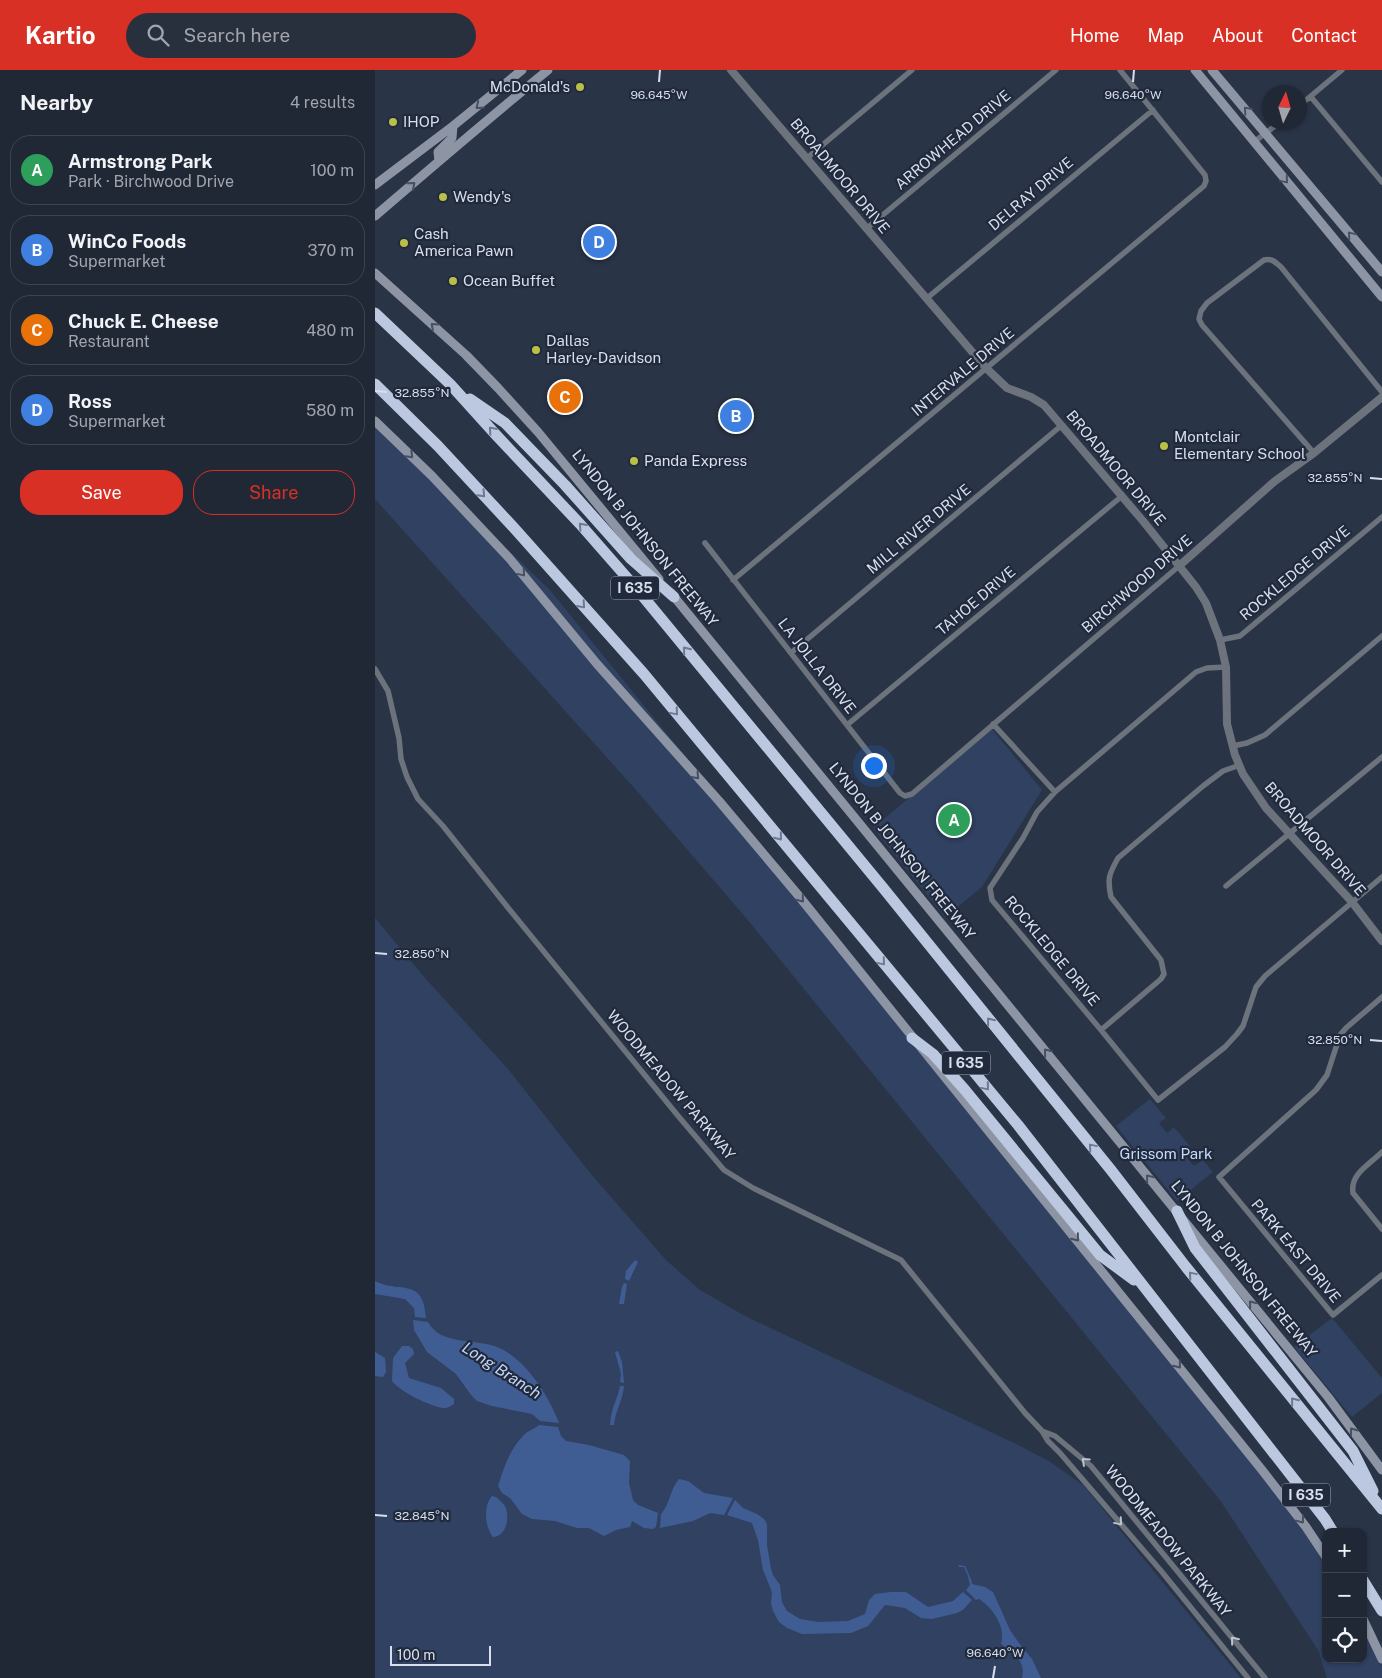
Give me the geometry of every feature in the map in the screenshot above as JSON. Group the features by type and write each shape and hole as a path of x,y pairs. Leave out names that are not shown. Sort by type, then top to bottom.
{"highway":[{"name":"I 635","path":"375,313 451,384 580,524 629,581 822,812 1381,1509"},
{"name":"I 635","path":"375,384 438,446 515,529 644,674 1018,1125 1331,1528"},
{"path":"451,384 505,423 565,485 631,558 674,597"},
{"path":"912,1038 933,1054 965,1090 1100,1255 1146,1289"},
{"path":"1177,1211 1195,1248 1353,1451 1381,1509"},
{"path":"1367,1587 1382,1611"}],"main road":[{"path":"375,186 522,70"},
{"path":"375,216 548,70"},
{"path":"1195,70 1382,297"},
{"path":"1212,70 1267,133 1382,272"},
{"path":"439,161 438,152 452,138 453,126"},
{"path":"375,265 385,282"},
{"name":"LYNDON B JOHNSON FREEWAY","path":"375,273 466,355 538,432 1177,1211 1328,1397 1382,1470"},
{"path":"375,421 431,476 510,559 597,664 719,801 798,895 1262,1470 1322,1551"},
{"path":"1367,1627 1382,1659"}],"street":[{"name":"BROADMOOR DRIVE","path":"731,70 986,368 1007,388 1031,397 1062,425 1196,587 1206,603 1220,640 1226,667 1227,724 1243,774 1258,799 1352,902 1382,941"},
{"path":"807,158 912,70"},
{"name":"ARROWHEAD DRIVE","path":"867,229 1056,70"},
{"path":"1120,70 1153,110"},
{"path":"1307,100 1342,70"},
{"path":"1311,97 1382,182"},
{"name":"INTERVALE DRIVE","path":"733,580 1203,186 1206,181 1205,175 1153,110"},
{"name":"DELRAY DRIVE","path":"926,299 1153,110"},
{"path":"1254,142 1271,130"},
{"path":"1314,453 1202,325 1199,319 1201,311 1207,304 1263,260 1269,259 1273,261 1281,267 1382,392"},
{"name":"BIRCHWOOD DRIVE","path":"913,794 993,724 1037,689 1275,481 1314,453 1382,397"},
{"name":"MILL RIVER DRIVE","path":"792,652 1062,425"},
{"name":"TAHOE DRIVE","path":"847,725 1122,496"},
{"name":"ROCKLEDGE DRIVE","path":"1220,640 1240,636 1382,517"},
{"name":"LA JOLLA DRIVE","path":"705,543 792,652 900,794 905,796 913,794"},
{"path":"1233,746 1265,736 1382,636"},
{"name":"ROCKLEDGE DRIVE","path":"1226,667 1207,668 1196,672 1055,792 1037,812 1023,838 990,888 992,900 1158,1100 1225,1047 1243,1026 1256,987 1265,976 1352,902"},
{"name":"WOODMEADOW PARKWAY","path":"375,669 388,691 399,738 401,759 407,777 418,799 443,826 724,1170 753,1188 901,1260 1026,1414 1042,1431 1048,1441 1156,1565 1247,1678"},
{"path":"993,724 1055,792"},
{"path":"1226,886 1382,757"},
{"path":"1101,1030 1161,979 1164,974 1161,960 1111,897 1108,884 1109,872 1118,858 1203,786 1223,772 1240,764"},
{"path":"1352,902 1382,877"},
{"name":"PARK EAST DRIVE","path":"1382,997 1340,1035 1327,1075 1316,1090 1219,1177 1333,1315 1382,1274"},
{"path":"1382,1152 1353,1178 1352,1186 1353,1193 1382,1229"},
{"name":"WOODMEADOW PARKWAY","path":"1042,1431 1055,1436 1091,1466 1265,1678"}],"green space":[{"path":"375,422 549,589 1299,1510 1322,1542 1322,1662 1318,1650 1220,1500 747,919 636,790 375,499"},
{"path":"992,729 1042,790 982,887 945,917 873,828"},
{"path":"375,918 425,978 508,1069 591,1174 666,1260 700,1290 745,1316 1014,1443 1049,1461 1084,1486 1241,1678 375,1678"},
{"name":"Grissom Park","path":"1150,1099 1166,1118 1159,1123 1167,1133 1174,1127 1194,1151 1187,1158 1194,1166 1203,1160 1213,1172 1177,1201 1116,1126"},
{"path":"1332,1318 1382,1378 1382,1393 1352,1417 1294,1347"},
{"path":"1367,1623 1382,1666 1382,1678 1327,1678 1322,1663 1367,1663"}],"water":[{"path":"635,1260 638,1262 629,1281 625,1279 626,1271"},
{"path":"375,1281 384,1285 415,1291 420,1296 424,1305 426,1318 415,1317 414,1308 405,1299 375,1294"},
{"path":"624,1283 627,1284 624,1304 619,1304 622,1287"},
{"name":"Long Branch","path":"413,1320 428,1322 434,1330 449,1338 488,1344 507,1352 535,1379 555,1412 559,1423 540,1421 532,1414 477,1401 456,1374 427,1352 414,1330"},
{"path":"402,1346 409,1346 413,1349 414,1354 405,1363 409,1378 441,1388 454,1399 454,1404 444,1408 431,1405 408,1394 392,1381 393,1358"},
{"path":"618,1351 622,1362 624,1383 620,1382 621,1374 615,1352"},
{"path":"375,1352 385,1358 386,1372 383,1377 375,1376"},
{"path":"620,1386 624,1386 622,1396 614,1425 610,1425 612,1413"},
{"path":"539,1425 558,1427 561,1436 566,1441 589,1445 624,1455 630,1461 629,1483 633,1500 638,1505 658,1513 656,1527 653,1529 644,1528 632,1521 630,1527 616,1530 604,1536 589,1528 577,1528 555,1521 532,1519 522,1514 510,1498 502,1493 498,1486 507,1460 518,1441"},
{"path":"679,1479 688,1481 704,1493 733,1498 724,1515 710,1513 693,1521 660,1528 661,1514"},
{"path":"492,1496 496,1497 504,1505 507,1515 504,1530 498,1536 493,1537 488,1528 486,1517 487,1505"},
{"path":"735,1500 743,1508 764,1519 767,1524 767,1545 771,1569 780,1585 782,1602 787,1611 800,1619 818,1622 848,1621 865,1614 869,1600 875,1594 891,1592 906,1592 928,1607 953,1601 963,1592 972,1600 963,1610 957,1613 932,1619 921,1618 905,1608 885,1605 868,1626 851,1633 802,1634 787,1628 779,1622 773,1611 771,1603 772,1592 763,1570 758,1540 752,1523 727,1515"},
{"path":"955,1560 958,1565 965,1566 972,1584 985,1587 993,1592 1010,1630 1032,1659 1041,1678 1022,1678 1021,1662 1001,1644 1002,1631 997,1619 989,1607 979,1599 976,1600 966,1590 970,1585 968,1576 964,1567 959,1567"}],"place":[{"name":"McDonald's","path":"580,87"},
{"name":"IHOP","path":"393,122"},
{"name":"Wendy's","path":"443,197"},
{"name":"Ross","path":"599,242"},
{"name":"Cash America Pawn","path":"404,243"},
{"name":"Ocean Buffet","path":"453,281"},
{"name":"Dallas Harley-Davidson","path":"536,350"},
{"name":"Chuck E. Cheese","path":"565,397"},
{"name":"WinCo Foods","path":"736,416"},
{"name":"Montclair Elementary School","path":"1164,446"},
{"name":"Panda Express","path":"634,461"},
{"name":"Armstrong Park","path":"954,820"}]}
